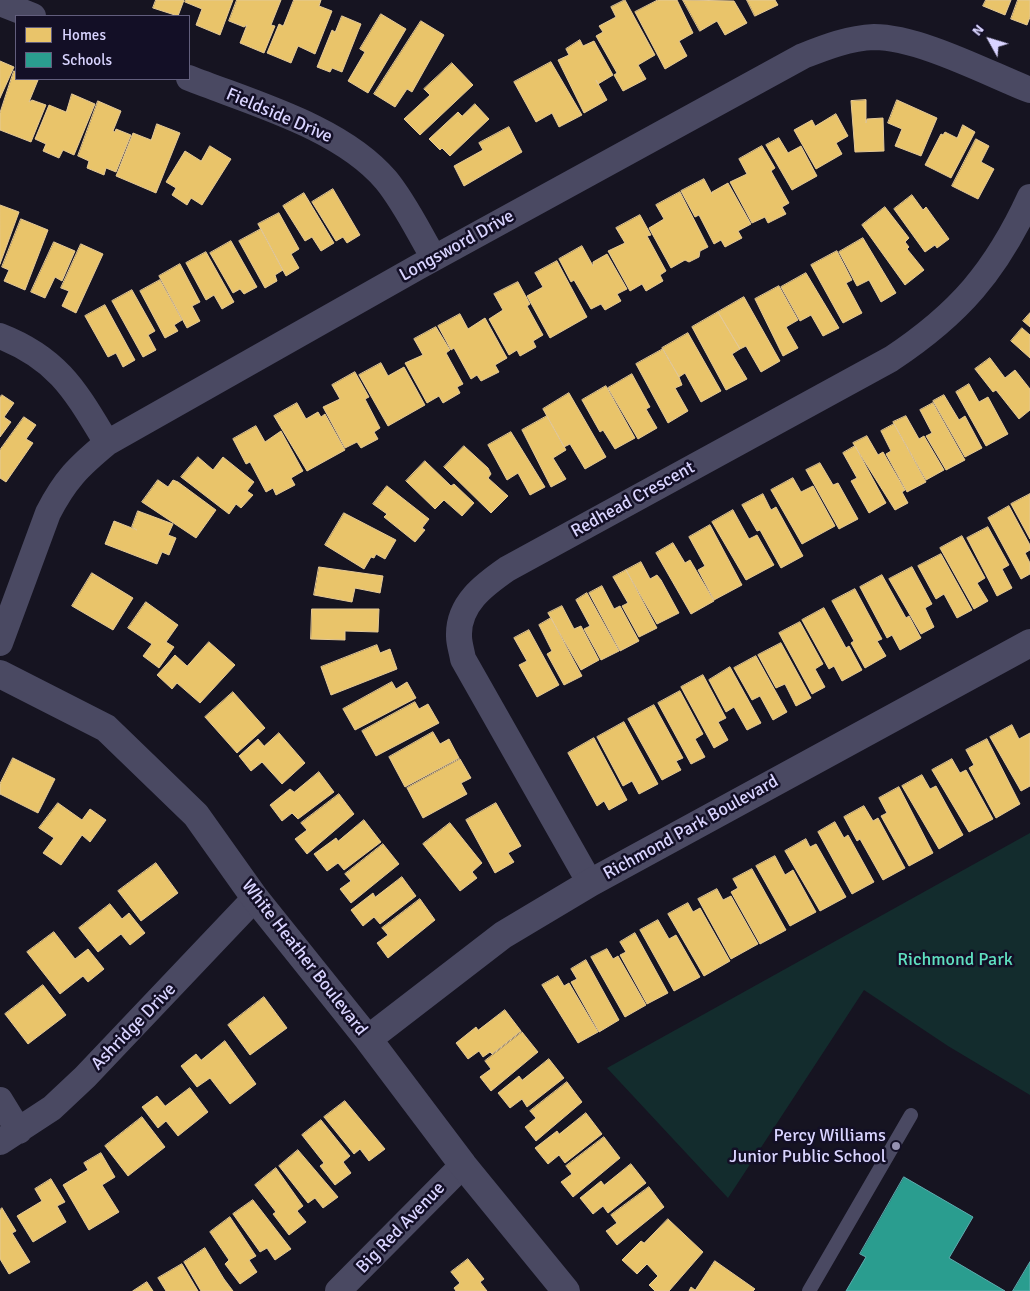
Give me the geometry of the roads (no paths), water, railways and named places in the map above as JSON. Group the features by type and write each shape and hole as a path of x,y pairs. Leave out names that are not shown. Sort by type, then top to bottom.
{"street":[{"path":"0,3 30,15"},
{"name":"Longsword Drive","path":"0,644 48,513 58,493 70,476 107,443 434,258 803,56 840,42 874,37 908,41 1030,90"},
{"name":"Fieldside Drive","path":"190,78 316,129 355,151 386,181 434,258"},
{"name":"Redhead Crescent","path":"590,883 463,660 458,636 463,613 468,605 479,588 507,569 891,359 927,336 957,309 989,272 1030,197"},
{"path":"0,336 25,346 58,371 75,391 107,443"},
{"name":"Richmond Park Boulevard","path":"368,1039 503,935 590,883 1030,643"},
{"name":"White Heather Boulevard","path":"0,674 106,728 196,815 255,898 368,1039 463,1165 566,1291"},
{"name":"Ashridge Drive","path":"9,1136 52,1108 85,1077 255,898"},
{"path":"0,1100 9,1136"},
{"name":"Big Red Avenue","path":"338,1291 463,1165"}],"lane":[{"path":"809,1291 911,1115"}],"place":[{"name":"Percy Williams Junior Public School","path":"896,1146"}],"park label":[{"name":"Richmond Park","path":"955,960"}]}
